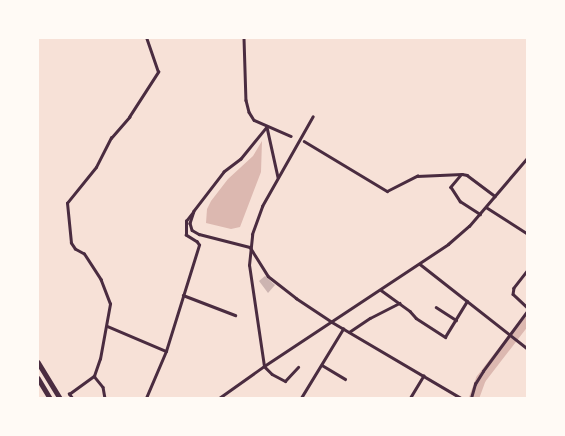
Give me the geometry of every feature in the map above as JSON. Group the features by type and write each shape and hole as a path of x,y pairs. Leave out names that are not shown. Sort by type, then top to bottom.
{"highway":[{"path":"38,362 60,398"},
{"path":"38,378 50,398"}],"main road":[{"path":"264,366 254,308 250,247 256,220 313,116"},
{"path":"220,398 264,366 448,244 480,214 528,158"}],"street":[{"path":"72,398 69,394 94,376 107,326 109,301 96,273 84,254 75,249 71,243 67,203 96,167 111,138 129,117 158,72 146,38"},
{"path":"244,38 249,112 254,120 291,136"},
{"path":"267,127 279,177"},
{"path":"267,127 240,159 224,172 194,211 190,223 192,230 199,234 250,247 268,276 280,286 343,329 461,398"},
{"path":"304,141 387,191 417,176 462,174 467,175 495,196"},
{"path":"462,174 451,187 463,204 480,214"},
{"path":"486,207 528,234"},
{"path":"146,398 166,350 199,245 186,235 185,228 189,214 194,211"},
{"path":"420,264 528,349"},
{"path":"471,398 475,384 528,309 513,294 514,288 528,270"},
{"path":"381,290 416,318 445,337 467,301"},
{"path":"183,295 235,315"},
{"path":"349,332 370,318 399,303"},
{"path":"436,307 456,320"},
{"path":"107,326 166,350"},
{"path":"301,398 343,329"},
{"path":"322,365 345,379"},
{"path":"264,366 272,374 285,381 298,367"},
{"path":"94,376 103,387 105,398"},
{"path":"410,398 423,376"}],"shaded area":[{"path":"262,141 261,172 240,227 231,229 206,223 207,209 211,201 228,179 253,156"}],"building":[{"path":"265,276 275,285 268,293 259,281"}],"waterway":[{"path":"474,398 481,379 528,318"}]}
